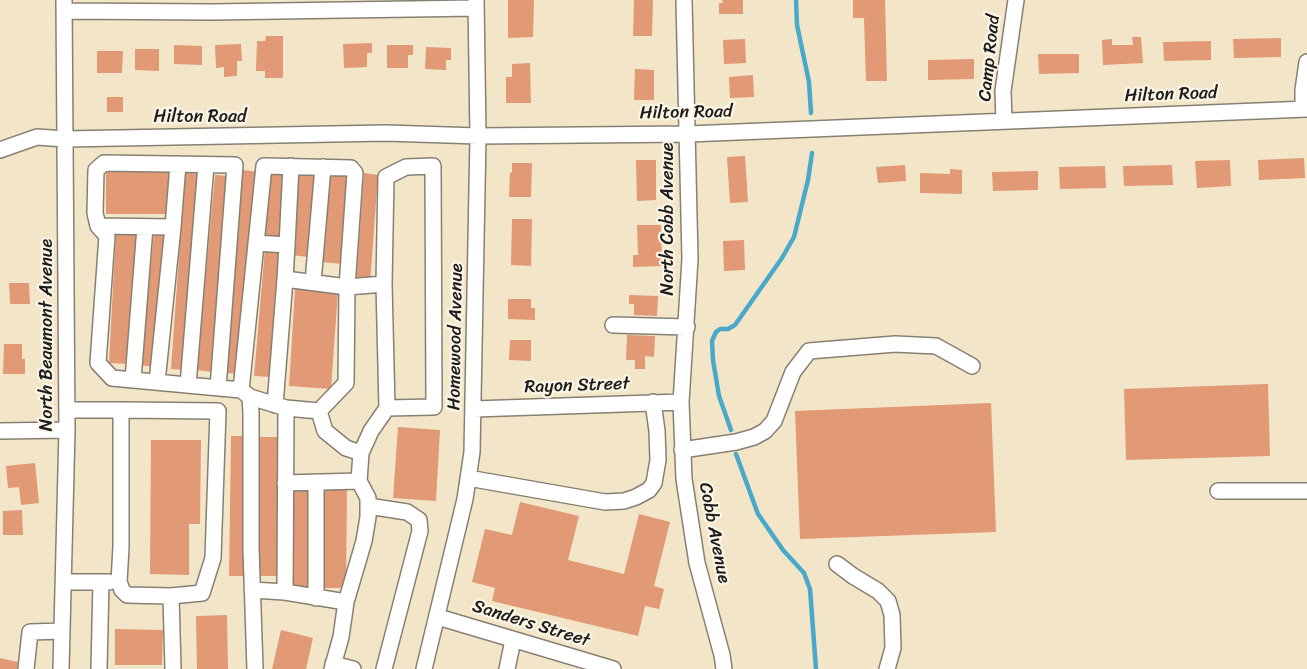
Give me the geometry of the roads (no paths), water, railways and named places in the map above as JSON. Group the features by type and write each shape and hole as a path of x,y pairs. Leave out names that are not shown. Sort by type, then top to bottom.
{"street":[{"name":"North Cobb Avenue","path":"681,402 690,259 684,0"},
{"name":"Camp Road","path":"1004,121 1003,91 1016,0"},
{"path":"64,6 213,12 476,4"},
{"name":"Homewood Avenue","path":"424,669 465,500 472,452 478,136 476,4"},
{"name":"North Beaumont Avenue","path":"61,669 67,430 64,6"},
{"path":"1305,109 1303,90 1307,62"},
{"name":"Hilton Road","path":"0,150 37,137 65,139 386,133 478,136 688,134 1305,109"},
{"path":"218,388 235,165 104,163 96,171 94,213 98,226 107,236 98,363 112,378 218,388 245,394 280,407 319,411"},
{"path":"157,382 178,164"},
{"path":"188,385 206,165"},
{"path":"255,669 251,548 251,413 245,394 264,166 351,168 355,173 347,287 346,383 319,411"},
{"path":"285,592 285,483 280,407 291,166"},
{"path":"353,669 332,666 341,637 346,602 364,541 368,498 359,481 360,453 371,431 387,408 384,284 386,177 406,167 433,166 434,407 387,408"},
{"path":"313,282 323,167"},
{"path":"98,226 173,227"},
{"path":"133,380 145,226"},
{"path":"256,243 287,245"},
{"path":"285,279 347,287 384,284"},
{"path":"614,325 687,327"},
{"path":"682,450 736,442 765,431 774,421 793,372 809,351 896,344 936,346 972,366"},
{"path":"468,478 605,502 624,501 636,497 649,490 654,483 658,460 653,402"},
{"name":"Rayon Street","path":"474,409 681,402"},
{"name":"Cobb Avenue","path":"681,402 684,478 692,536 724,669"},
{"path":"67,410 121,410 218,411 213,558 202,593 127,596 122,590 119,582 121,410"},
{"path":"319,411 325,431 346,448 360,453"},
{"path":"0,431 67,430"},
{"path":"285,483 359,481"},
{"path":"316,482 316,598"},
{"path":"1218,490 1307,490"},
{"path":"368,506 407,512 419,520 420,531 384,669"},
{"path":"837,564 878,591 888,601 892,615 893,648 887,669"},
{"path":"64,582 119,582"},
{"path":"99,669 100,582"},
{"path":"252,590 285,592 346,602"},
{"path":"171,596 173,669"},
{"name":"Sanders Street","path":"438,617 613,669"},
{"path":"26,669 30,632 62,631"},
{"path":"507,669 513,640"}],"waterway":[{"path":"796,0 797,25 809,82 811,113"},
{"path":"731,430 719,396 712,341 720,329 728,329 735,325 794,237 812,153"},
{"path":"736,454 758,514 783,550 804,573 810,589 816,669"}]}
